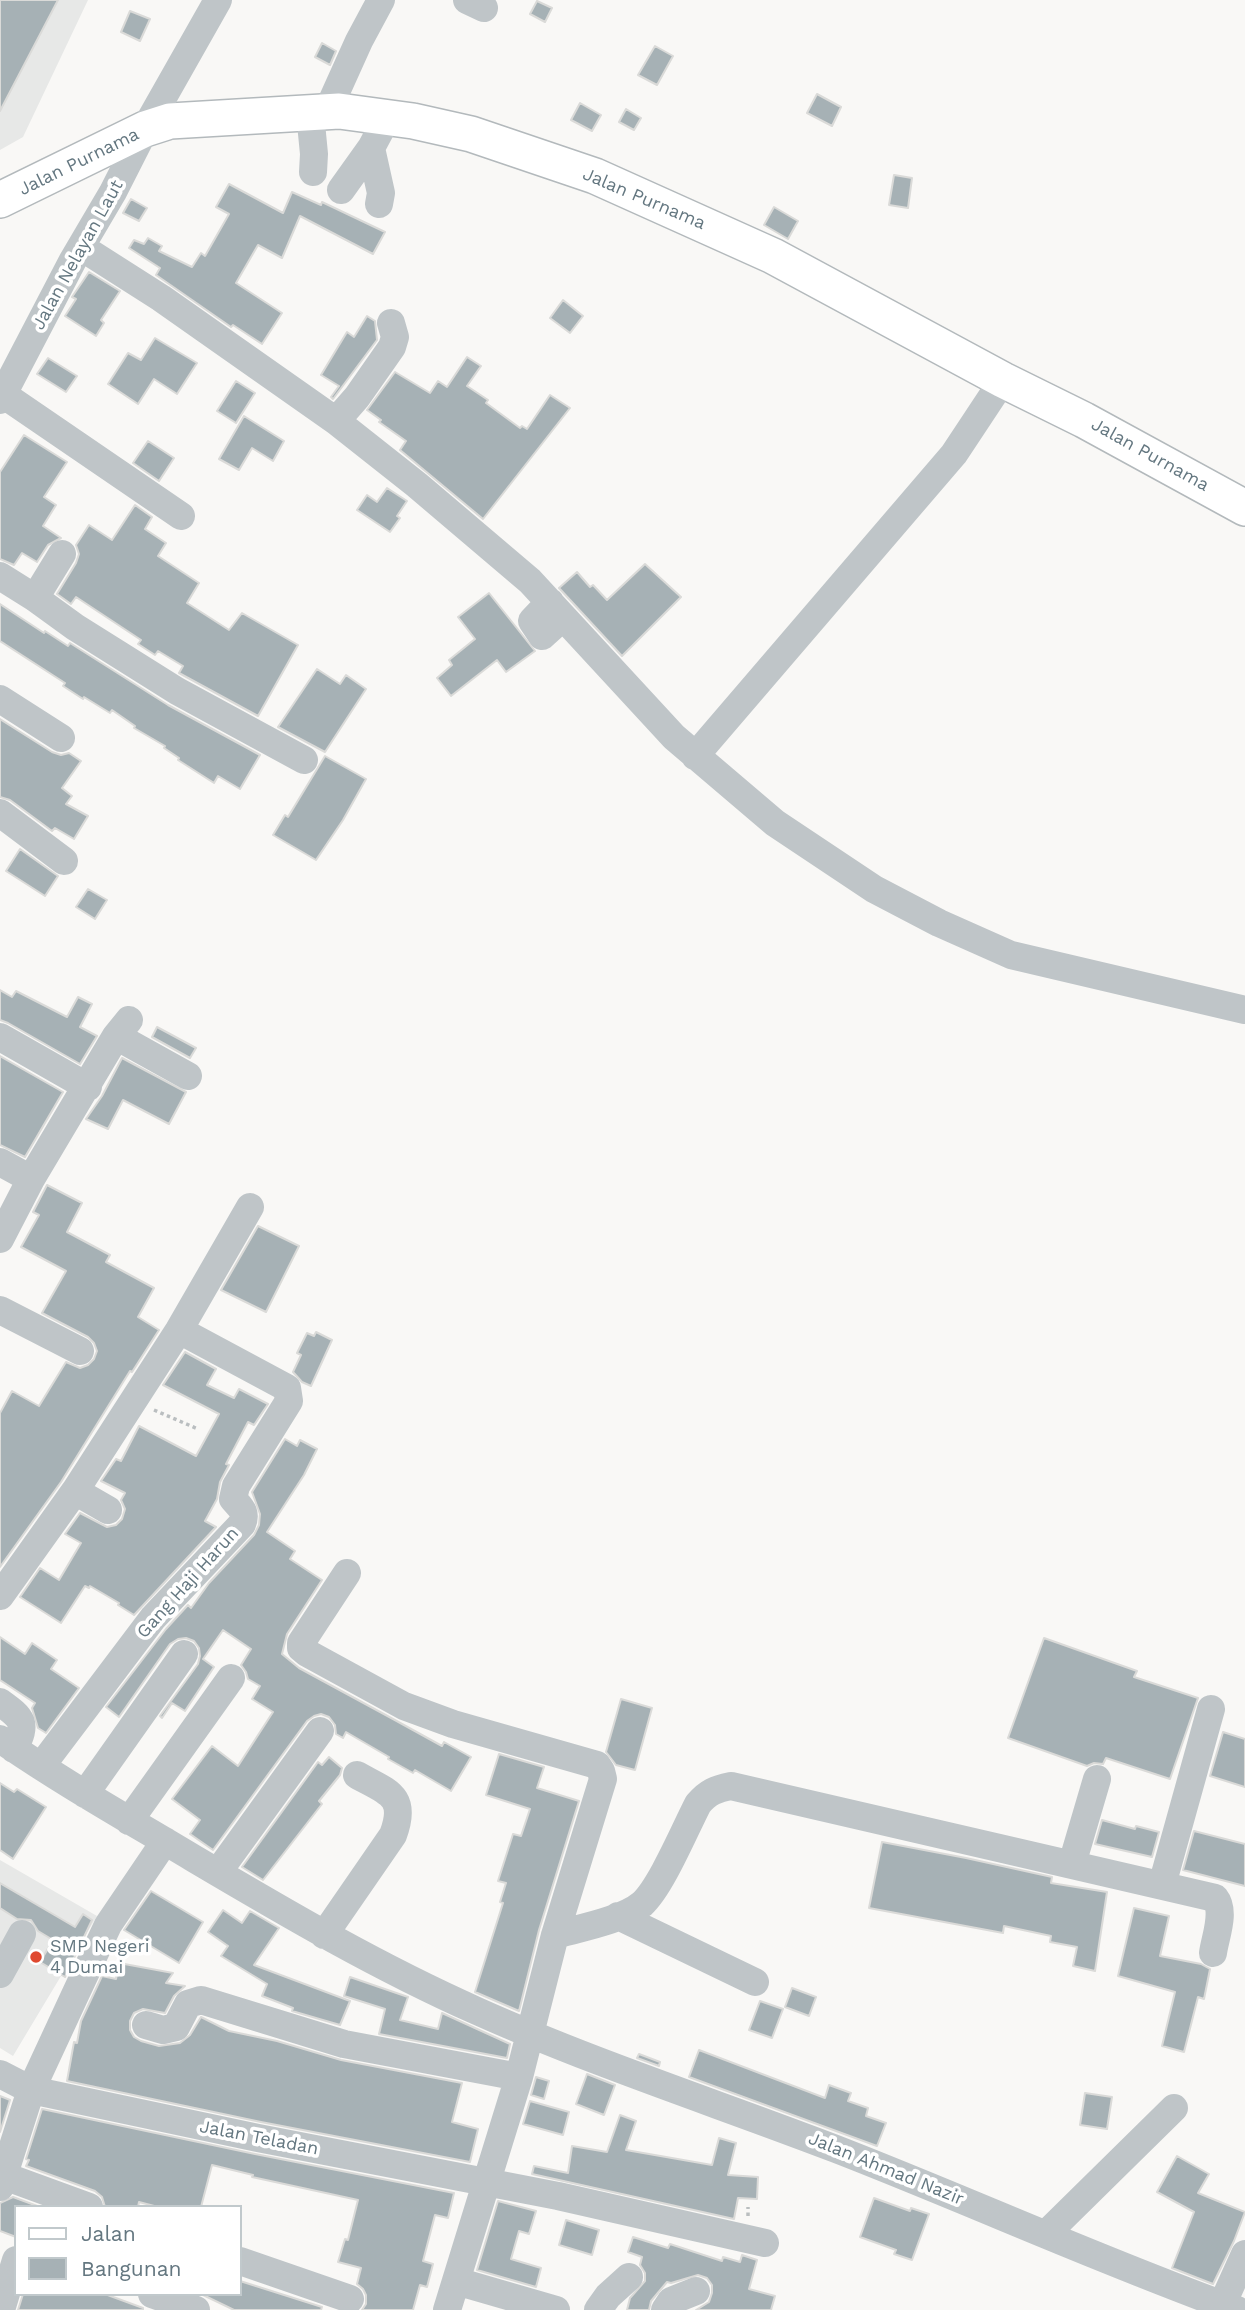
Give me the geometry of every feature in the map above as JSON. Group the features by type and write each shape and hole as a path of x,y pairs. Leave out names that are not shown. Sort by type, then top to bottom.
{"main road":[{"name":"Jalan Purnama","path":"0,200 145,129 170,121 318,112 413,121 471,134 594,176 773,256 1003,380 1084,419 1245,508"}],"street":[{"name":"Jalan Nelayan Laut","path":"2,398 145,129 218,0"},
{"path":"313,172 318,112 381,0"},
{"path":"341,190 371,148 387,118"},
{"path":"371,148 381,193 379,204"},
{"path":"81,247 161,298 336,421 417,485 530,581 674,737 695,756 775,823 874,888 939,923 1012,955 1245,1010"},
{"path":"336,421 357,397 392,347 395,337 391,323"},
{"path":"695,756 954,454 1003,380"},
{"path":"2,398 181,516"},
{"path":"35,598 62,554"},
{"path":"0,576 177,691 304,761"},
{"path":"0,699 61,738"},
{"path":"0,813 64,860"},
{"path":"0,1239 31,1180 122,1028 188,1076"},
{"path":"0,1037 88,1087"},
{"path":"0,1162 31,1180"},
{"path":"0,1596 75,1491 179,1330 250,1208"},
{"path":"0,1310 80,1351"},
{"name":"Gang Haji Harun","path":"42,1765 153,1618 242,1524 244,1511 233,1499 233,1494 289,1401 287,1388 179,1330"},
{"path":"75,1491 107,1510"},
{"path":"347,1573 301,1643 301,1648 307,1653 404,1706 453,1724 597,1765 601,1771 601,1790 555,1935 532,2035 447,2310"},
{"path":"85,1794 184,1654"},
{"path":"129,1821 231,1678"},
{"path":"0,1702 20,1717 22,1723 22,1734 7,1744"},
{"path":"1162,1885 1211,1709"},
{"path":"218,1872 320,1731"},
{"name":"Jalan Ahmad Nazir","path":"7,1744 129,1821 388,1970 532,2035 835,2149 1231,2308"},
{"path":"324,1935 393,1835 398,1822 398,1803 393,1795 357,1775"},
{"path":"1072,1864 1097,1779"},
{"path":"555,1935 618,1916 641,1905 653,1891 698,1804 716,1789 731,1786 1215,1898 1219,1902 1220,1912 1213,1953"},
{"path":"82,2205 2,2182 31,2090 108,1925 165,1841"},
{"path":"618,1916 755,1982"},
{"path":"0,1974 22,1934"},
{"path":"146,2025 163,2029 176,2027 188,2004 201,2000 344,2043 519,2077"},
{"name":"Jalan Teladan","path":"0,2074 31,2090 258,2138 488,2182 765,2243"},
{"path":"1045,2234 1174,2108"},
{"path":"1231,2308 1245,2254"},
{"path":"242,2262 350,2299"},
{"path":"1,2310 14,2267"},
{"path":"598,2310 608,2296 629,2277"},
{"path":"456,2281 556,2310"},
{"path":"665,2310 671,2301 695,2291"},
{"path":"158,2296 196,2310"}],"path":[{"path":"132,1400 198,1429"}],"shaded area":[{"path":"0,0 88,0 23,137 0,150"},
{"name":"SMP Negeri 4 Dumai","path":"0,1860 97,1916 13,2056 0,2048"}],"building":[{"path":"0,0 58,0 0,111"},
{"path":"537,1 552,8 545,22 530,14"},
{"path":"130,11 150,19 140,41 121,32"},
{"path":"322,43 336,51 330,65 315,57"},
{"path":"655,46 673,56 657,85 638,75"},
{"path":"817,94 841,107 832,126 807,113"},
{"path":"580,103 601,115 592,131 571,120"},
{"path":"626,109 641,118 634,130 619,122"},
{"path":"894,175 912,178 908,208 889,205"},
{"path":"229,184 283,213 292,192 321,205 322,202 385,232 373,254 300,216 282,258 258,245 236,283 282,313 262,344 233,325 231,327 156,275 160,268 129,248 134,240 144,244 148,238 162,246 159,251 192,267 201,253 205,256 229,214 216,207"},
{"path":"131,199 147,208 139,221 123,213"},
{"path":"774,207 798,221 788,239 764,225"},
{"path":"89,272 120,291 101,320 104,323 96,336 65,316 76,299 72,297"},
{"path":"563,300 583,316 570,333 550,318"},
{"path":"367,316 375,321 377,340 333,399 331,397 339,386 321,375 347,332 354,337"},
{"path":"155,338 197,363 177,394 154,379 138,404 108,384 128,353 141,360"},
{"path":"467,357 481,366 467,386 520,428 522,426 527,429 550,395 570,408 483,519 400,450 406,441 367,410 395,372 430,393 438,381 447,387"},
{"path":"48,358 77,376 66,392 37,374"},
{"path":"236,381 255,393 236,423 217,411"},
{"path":"244,416 284,441 273,461 252,448 239,470 219,459"},
{"path":"24,435 67,462 44,497 56,505 43,526 61,538 48,545 37,562 22,553 14,565 0,559 0,472"},
{"path":"148,441 174,458 159,481 133,463"},
{"path":"387,488 407,501 390,532 357,510 367,495 377,502"},
{"path":"135,505 152,517 145,529 166,543 158,556 199,583 187,603 229,630 242,613 298,645 258,716 179,673 183,666 158,651 155,655 138,644 141,640 76,597 71,604 57,594 76,563 79,554 76,545 89,525 112,540"},
{"path":"645,564 681,597 622,656 559,588 577,572 607,600"},
{"path":"489,593 535,651 506,672 497,660 451,696 437,678 452,665 449,660 475,639 458,617"},
{"path":"0,604 44,633 45,631 68,646 70,643 168,705 260,755 240,789 218,776 214,783 178,760 165,746 134,728 135,726 112,710 110,713 84,697 83,699 63,686 65,683 0,641"},
{"path":"317,669 340,684 346,675 366,689 325,752 278,727"},
{"path":"0,719 52,752 61,755 69,753 81,761 62,788 72,796 66,804 88,816 74,839 55,828 52,831 10,800 0,797"},
{"path":"325,756 366,779 316,860 273,835 285,815 288,817"},
{"path":"20,849 58,876 45,896 6,871"},
{"path":"88,889 107,900 95,919 76,907"},
{"path":"0,990 12,997 16,991 67,1017 78,997 92,1004 80,1027 97,1036 80,1064 0,1020"},
{"path":"157,1027 196,1048 190,1058 152,1037"},
{"path":"0,1056 63,1092 25,1157 0,1145"},
{"path":"122,1058 186,1092 169,1124 123,1100 108,1129 86,1119"},
{"path":"47,1185 82,1203 67,1232 110,1255 106,1262 154,1288 138,1317 159,1330 132,1372 130,1371 61,1482 0,1567 0,1413 12,1391 39,1406 66,1362 80,1368 94,1359 97,1351 88,1337 42,1313 66,1271 21,1247 39,1215 33,1212"},
{"path":"258,1226 299,1246 266,1312 221,1290"},
{"path":"316,1332 332,1340 311,1386 302,1382 293,1372 301,1355 297,1353 307,1333 314,1336"},
{"path":"185,1352 216,1369 207,1385 234,1398 239,1389 268,1404 254,1425 248,1422 226,1464 229,1465 220,1482 217,1499 205,1521 216,1527 134,1615 118,1605 119,1603 90,1586 85,1586 61,1623 20,1597 40,1568 59,1580 81,1543 65,1534 80,1513 107,1527 116,1525 122,1519 125,1509 121,1500 125,1493 101,1481 116,1459 121,1461 139,1426 196,1456 219,1414 163,1385"},
{"path":"285,1439 297,1446 300,1440 317,1449 304,1475 267,1532 295,1551 290,1559 322,1580 287,1634 282,1654 299,1668 442,1746 444,1742 471,1757 451,1791 415,1770 413,1773 388,1759 389,1757 346,1732 343,1738 336,1734 335,1725 329,1717 321,1714 314,1716 307,1721 213,1850 190,1834 200,1820 172,1799 212,1746 238,1766 273,1712 252,1699 260,1686 248,1679 241,1665 251,1649 223,1630 203,1659 214,1667 185,1711 172,1703 162,1718 160,1716 198,1664 200,1656 194,1641 178,1639 170,1644 119,1717 106,1707 166,1629 188,1605 191,1608 209,1583 254,1535 260,1514 252,1492"},
{"path":"0,1637 25,1654 32,1643 57,1660 51,1669 79,1688 46,1733 38,1728 32,1708 35,1703 0,1680"},
{"path":"1044,1638 1137,1671 1134,1677 1198,1698 1170,1779 1106,1758 1103,1764 1094,1763 1087,1766 1008,1738"},
{"path":"621,1699 652,1708 635,1770 616,1765 606,1752"},
{"path":"1223,1732 1245,1739 1245,1787 1210,1776"},
{"path":"499,1754 544,1767 537,1788 579,1801 539,1930 519,2011 475,1992 503,1903 500,1902 506,1883 498,1881 513,1834 521,1836 530,1809 486,1795"},
{"path":"329,1757 342,1768 340,1775 319,1801 322,1804 263,1880 242,1867 318,1762 322,1765"},
{"path":"0,1783 14,1792 17,1789 46,1807 13,1859 0,1850"},
{"path":"1102,1820 1159,1832 1152,1857 1095,1844"},
{"path":"1194,1831 1245,1844 1245,1886 1183,1870"},
{"path":"882,1842 1052,1877 1051,1883 1107,1892 1095,1971 1073,1966 1077,1947 1050,1942 1051,1936 1004,1926 1003,1933 869,1908"},
{"path":"0,1883 75,1927 83,1914 92,1920 65,1977 40,1962 53,1940 38,1931 31,1920 17,1919 0,1908"},
{"path":"151,1891 203,1922 179,1963 124,1930"},
{"path":"1134,1908 1169,1916 1160,1956 1201,1964 1210,1969 1204,1999 1198,1997 1184,2052 1162,2046 1175,1992 1118,1976"},
{"path":"223,1910 242,1923 250,1911 279,1928 254,1965 350,2001 340,2025 292,2011 293,2008 262,1996 267,1984 221,1956 228,1946 208,1932"},
{"path":"119,1963 173,1973 166,1983 185,1986 174,1996 165,2013 143,2009 134,2013 130,2030 134,2037 141,2041 159,2046 180,2043 190,2035 201,2017 229,2031 277,2041 341,2060 462,2083 452,2122 478,2129 470,2162 67,2081 81,2021 102,1976 116,1979"},
{"path":"350,1977 408,1997 400,2020 438,2029 442,2013 510,2044 507,2058 379,2034 385,2009 344,1996"},
{"path":"792,1988 816,1997 809,2016 785,2007"},
{"path":"760,2001 783,2009 772,2038 749,2030"},
{"path":"699,2050 825,2098 829,2085 851,2093 848,2101 868,2108 866,2116 886,2123 877,2146 689,2077"},
{"path":"639,2054 660,2062 659,2066 637,2058"},
{"path":"587,2074 615,2085 604,2115 576,2104"},
{"path":"536,2077 549,2081 544,2099 531,2095"},
{"path":"1085,2093 1112,2097 1107,2129 1080,2125"},
{"path":"0,2096 10,2100 0,2132"},
{"path":"530,2101 569,2112 563,2135 523,2124"},
{"path":"42,2109 454,2193 448,2218 435,2215 423,2261 433,2264 427,2287 420,2285 413,2310 362,2310 366,2304 366,2295 357,2284 361,2268 338,2262 345,2239 348,2240 358,2200 252,2177 253,2175 212,2165 202,2205 150,2205 139,2202 138,2205 104,2205 102,2197 95,2191 26,2166 29,2160 26,2159"},
{"path":"620,2115 636,2121 626,2150 712,2165 719,2138 736,2143 728,2175 758,2177 757,2199 738,2198 734,2219 532,2174 534,2166 568,2173 572,2146 607,2152"},
{"path":"1177,2156 1209,2174 1198,2193 1245,2212 1213,2284 1172,2268 1194,2212 1157,2192"},
{"path":"13,2197 35,2205 14,2205 14,2236 0,2231 0,2203"},
{"path":"874,2198 910,2211 911,2208 929,2214 912,2260 894,2254 896,2250 860,2237"},
{"path":"498,2201 536,2211 529,2234 519,2231 511,2259 541,2268 536,2287 477,2270"},
{"path":"566,2220 599,2230 592,2255 559,2245"},
{"path":"633,2237 668,2248 670,2244 722,2261 723,2257 740,2262 742,2255 757,2260 749,2289 775,2296 771,2310 696,2310 709,2302 712,2293 712,2285 707,2278 698,2275 667,2282 651,2301 649,2310 627,2310 630,2298 645,2281 645,2273 640,2265 642,2257 628,2252"},
{"path":"242,2282 322,2307 321,2310 234,2310 205,2296 242,2296"},
{"path":"22,2296 110,2296 143,2308 143,2310 18,2310"}],"place":[{"name":"SMP Negeri 4 Dumai","path":"36,1957"}]}
